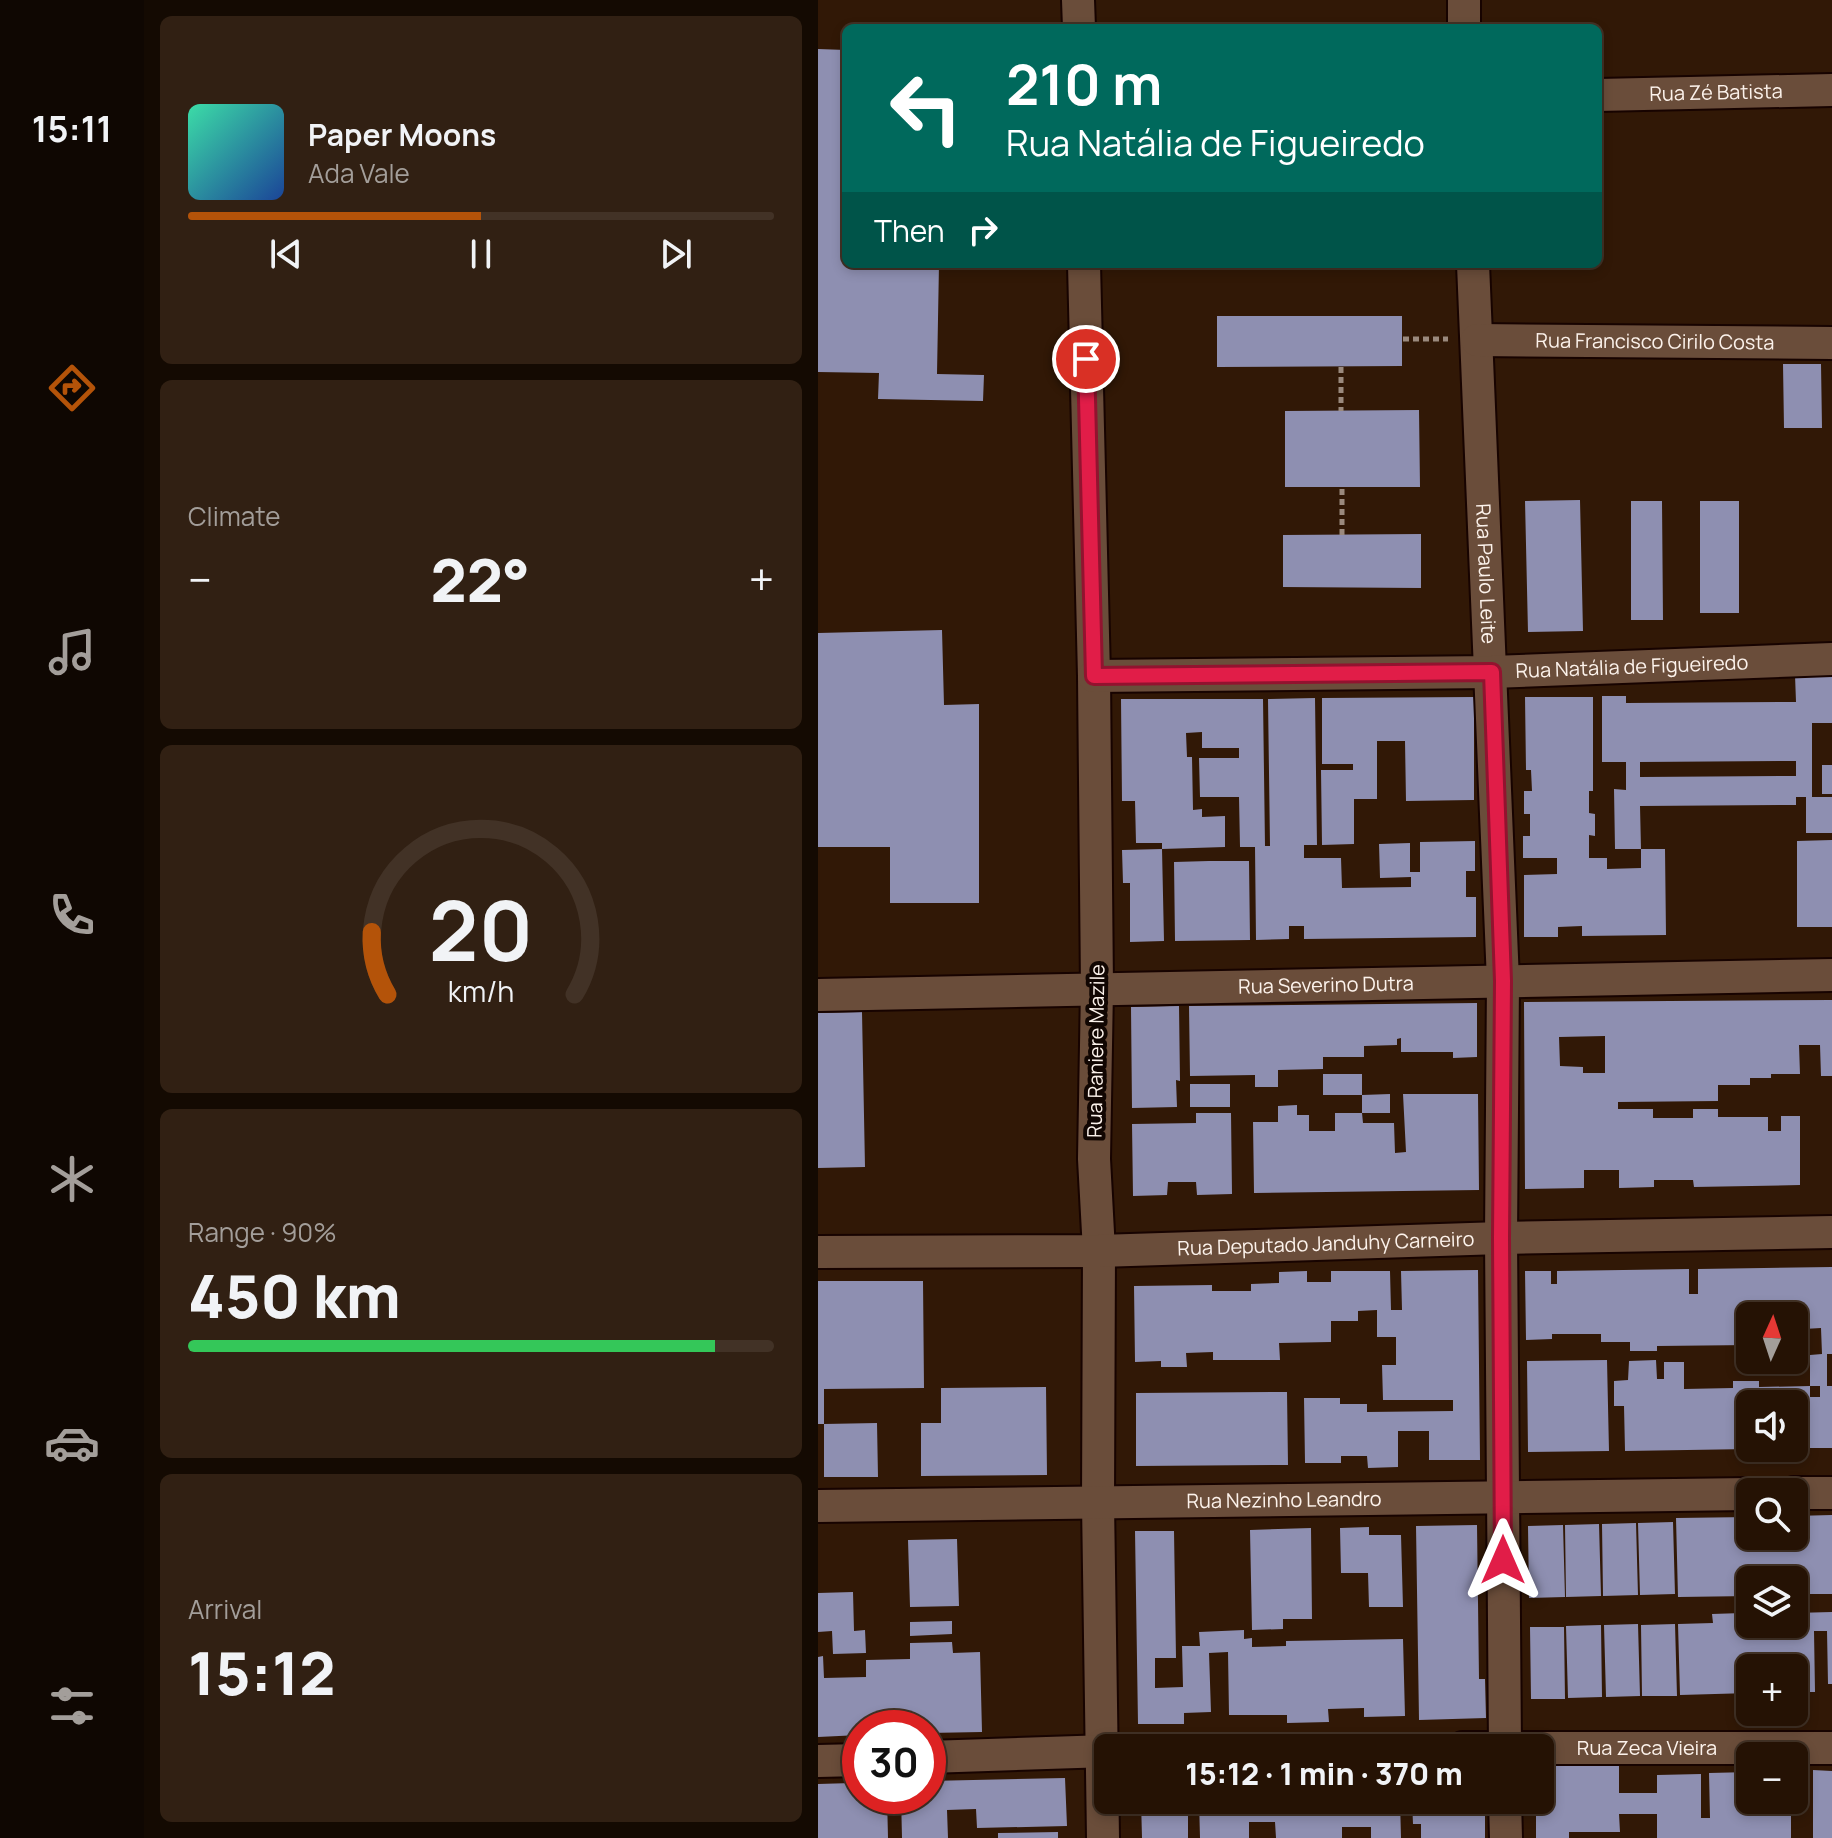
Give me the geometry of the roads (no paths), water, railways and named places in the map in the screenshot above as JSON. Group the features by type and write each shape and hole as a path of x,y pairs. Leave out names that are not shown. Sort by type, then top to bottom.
{"street":[{"path":"1078,0 1079,24"},
{"path":"1464,0 1464,24"},
{"name":"Rua Zé Batista","path":"1602,95 1832,90"},
{"name":"Rua Raniere Mazile","path":"1084,268 1094,676 1098,1503 1105,1734"},
{"name":"Rua Paulo Leite","path":"1473,268 1503,981 1501,1238 1505,1734"},
{"name":"Rua Francisco Cirilo Costa","path":"1477,340 1832,343"},
{"name":"Rua Natália de Figueiredo","path":"1094,676 1492,672 1832,659"},
{"name":"Rua Severino Dutra","path":"818,995 1832,975"},
{"name":"Rua Deputado Janduhy Carneiro","path":"818,1252 1099,1251 1501,1238 1832,1232"},
{"path":"1808,1493 1832,1493"},
{"name":"Rua Nezinho Leandro","path":"818,1506 1736,1494"},
{"name":"Rua Zeca Vieira","path":"1554,1748 1832,1748"},
{"path":"946,1756 1094,1751"},
{"path":"818,1761 842,1760"},
{"name":"Rua Raniere Mazile","path":"1103,1838 1104,1814"},
{"path":"1505,1814 1506,1838"}]}
